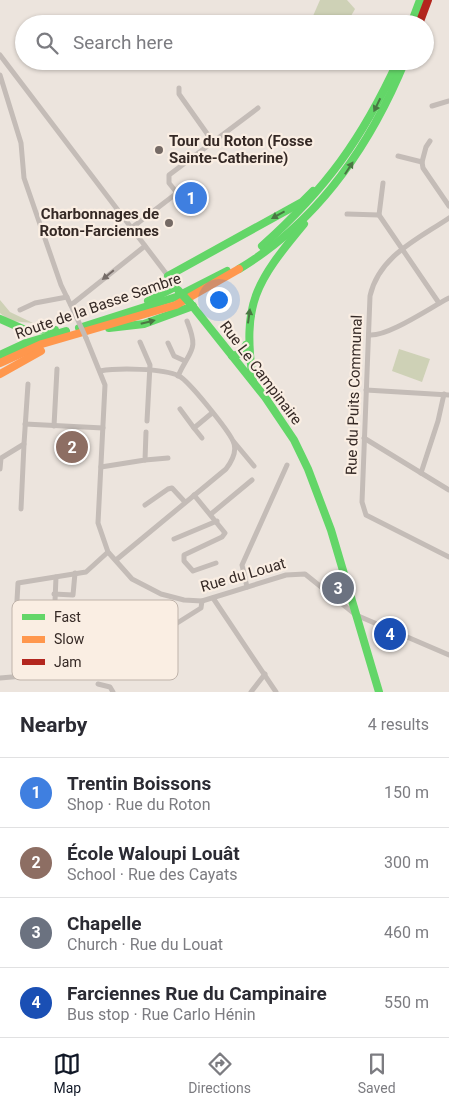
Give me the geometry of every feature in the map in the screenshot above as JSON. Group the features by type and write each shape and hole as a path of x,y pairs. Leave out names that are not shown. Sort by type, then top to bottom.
{"main road":[{"path":"414,15 420,0"},
{"path":"422,15 428,0"},
{"name":"Route de la Basse Sambre","path":"0,355 26,343 176,297 240,264 294,219 319,193 343,163 367,125 394,70"},
{"name":"Route de la Basse Sambre","path":"0,363 58,340 178,304 244,268 319,206 344,176 374,130 401,70"},
{"path":"107,319 128,307 177,288 168,276 302,202 343,163"},
{"path":"252,382 247,343 249,312 259,282 278,255 319,206"},
{"name":"Rue Le Campinaire","path":"177,288 232,356 292,437 308,469 331,530 379,692"},
{"path":"102,327 120,328 144,324 191,305"},
{"path":"0,319 14,327 32,331 70,330"},
{"path":"0,374 58,340"},
{"path":"232,356 242,353 247,343"}],"street":[{"path":"0,66 2,57"},
{"path":"2,57 130,229 168,276"},
{"name":"Rue du Louat","path":"0,76 21,143 24,178 67,297 105,385 98,523 108,552 132,578 160,594 184,600 202,601 286,575 305,574 356,615"},
{"path":"179,88 179,94 213,142"},
{"path":"432,106 449,102"},
{"path":"130,229 178,193 170,183 169,174 258,108"},
{"path":"430,141 426,147 422,162 423,168 449,206"},
{"path":"398,156 422,162"},
{"path":"383,182 380,215 439,303"},
{"path":"347,214 380,215"},
{"name":"Rue du Puits Communal","path":"449,218 387,261 375,279 370,296 362,502 366,515 449,557"},
{"path":"72,305 144,246"},
{"path":"20,310 35,303 67,297"},
{"path":"369,335 376,336 449,298"},
{"path":"178,376 194,346 194,339 187,321"},
{"path":"140,342 150,365 147,421"},
{"path":"168,342 174,356 185,361"},
{"path":"54,426 57,369"},
{"path":"100,371 150,371 178,376 186,381 254,466"},
{"path":"21,509 28,384"},
{"path":"366,390 446,394 421,472"},
{"path":"180,410 202,438"},
{"path":"194,428 212,414"},
{"path":"25,424 103,428"},
{"path":"145,460 146,432"},
{"path":"364,438 449,490"},
{"path":"116,560 226,469 233,459 233,441"},
{"path":"0,469 1,458 24,444"},
{"path":"101,467 168,458"},
{"path":"247,587 242,565 287,465"},
{"path":"211,514 252,480"},
{"path":"145,505 172,488 185,502"},
{"path":"194,495 224,529 225,533 222,537 184,555 184,558 190,570 193,571 216,563"},
{"path":"174,539 217,521"},
{"path":"17,600 18,583 75,574 92,568 108,552"},
{"path":"54,594 73,597 75,574"},
{"path":"54,600 56,577"},
{"path":"213,598 276,692"},
{"path":"178,624 202,608 202,601"},
{"path":"356,615 449,655"},
{"path":"251,692 265,674"},
{"path":"98,684 110,687 113,692"}],"green space":[{"path":"320,0 347,0 355,9 352,15 313,15"},
{"path":"0,300 10,312 33,323 10,321 0,313"},
{"path":"399,349 430,359 422,382 392,371"}],"traffic: fast":[{"path":"414,15 420,0"},
{"path":"262,246 305,204 341,161 371,115 394,70"},
{"path":"239,269 268,250 294,228 339,179 376,123 401,70"},
{"path":"168,276 302,202 313,191"},
{"path":"253,381 249,332 251,313 256,295 263,279 274,262 304,224"},
{"path":"79,328 176,297 227,271"},
{"path":"148,301 175,287"},
{"path":"178,290 190,303"},
{"path":"190,303 265,397 294,440 308,469 331,530 379,692"},
{"path":"109,328 144,324 193,306"},
{"path":"0,319 23,329 55,330"},
{"path":"0,355 26,343 66,331"},
{"path":"232,356 242,353 246,345"}],"traffic: slow":[{"path":"0,363 42,344 176,305 239,269"},
{"path":"0,374 41,351"}],"traffic: jam":[{"path":"422,15 428,0"}],"place":[{"name":"Tour du Roton (Fosse Sainte-Catherine)","path":"159,150"},
{"name":"Trentin Boissons","path":"191,198"},
{"name":"Charbonnages de Roton-Farciennes","path":"169,223"},
{"name":"École Waloupi Louât","path":"72,447"},
{"name":"Chapelle","path":"338,588"},
{"name":"Farciennes Rue du Campinaire","path":"390,634"}]}
